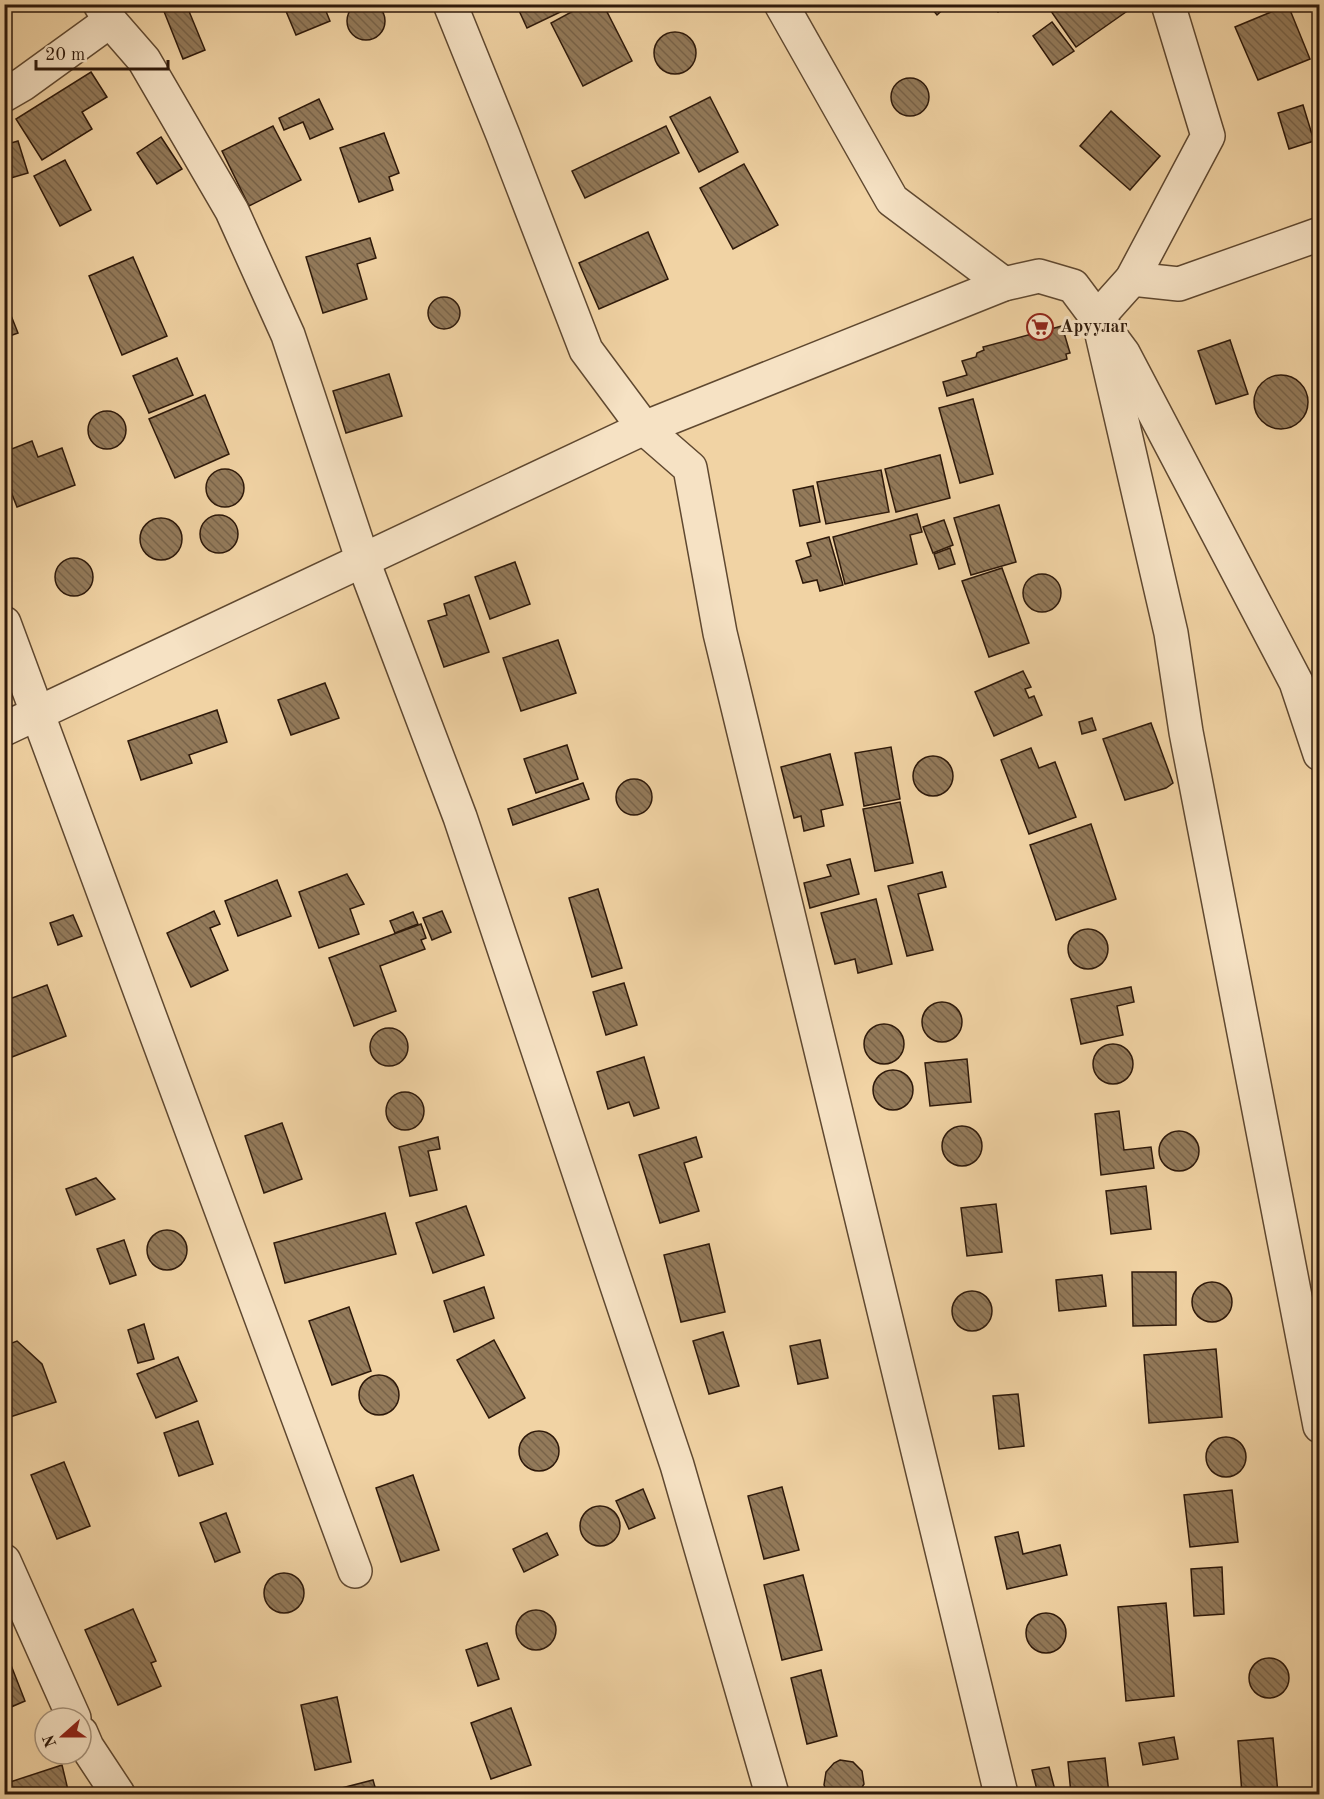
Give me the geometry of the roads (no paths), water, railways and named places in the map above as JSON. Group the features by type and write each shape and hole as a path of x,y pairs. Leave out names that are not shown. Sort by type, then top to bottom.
{"street":[{"path":"450,4 586,350 644,428 690,468 720,633 1001,1794"},
{"path":"781,4 892,200 1004,284"},
{"path":"1098,317 1132,279 1208,136 1168,4"},
{"path":"4,95 23,84 105,13 144,60 236,222 288,335 363,561 460,817 669,1443 772,1794"},
{"path":"1132,279 1179,284 1320,234"},
{"path":"4,729 644,428 1004,284 1039,276 1073,286 1123,353 1296,682 1320,754"},
{"path":"1098,317 1171,633 1186,732 1320,1426"},
{"path":"4,623 39,712 355,1571"},
{"path":"4,1561 69,1706"},
{"path":"93,1756 118,1794"}],"place":[{"name":"Аруулаг","path":"1040,327"}]}
